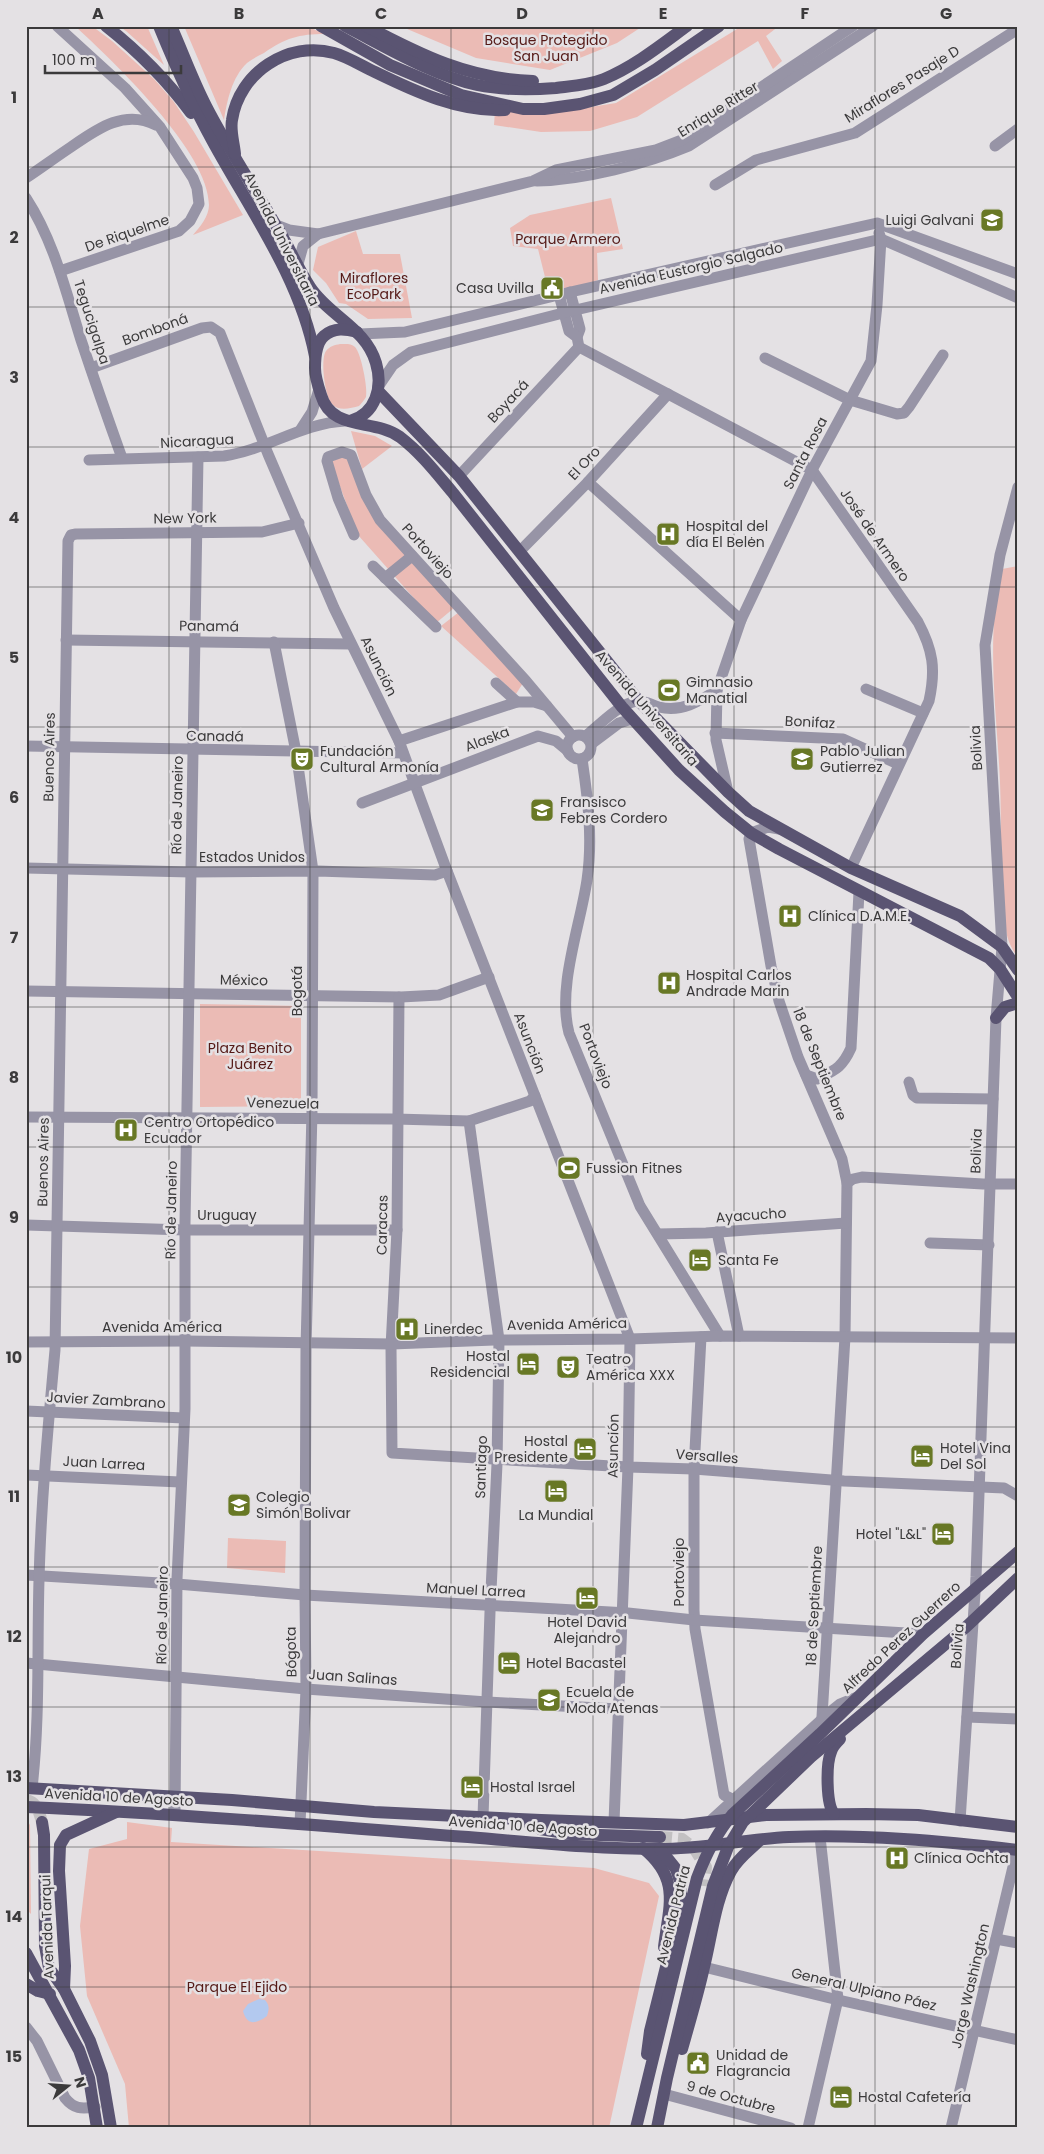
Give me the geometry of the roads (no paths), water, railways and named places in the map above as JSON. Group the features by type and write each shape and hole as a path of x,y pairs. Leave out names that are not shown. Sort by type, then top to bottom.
{"main road":[{"path":"106,26 137,51 169,83 212,140"},
{"path":"159,26 186,90 212,140"},
{"name":"Avenida Universitaria","path":"171,26 205,105 276,224 310,288 359,333"},
{"path":"321,26 390,65 461,96 523,110"},
{"path":"345,26 442,73 476,85 501,88 543,89 590,84 606,78 652,52 688,26"},
{"path":"366,26 455,69 492,78 556,82 595,75 628,59 682,26"},
{"path":"236,159 232,120 246,85 263,66 273,60 296,52 313,49 335,53 398,83 434,98 461,106 486,111 544,110 596,101 634,84 719,26"},
{"path":"652,52 661,66"},
{"name":"Avenida Universitaria","path":"212,140 242,191 292,286 310,332 315,356"},
{"path":"338,330 359,333 374,359 378,389 374,404 366,413 360,418 347,421 328,411 319,389 315,371 315,356 325,336 338,330"},
{"name":"Avenida Universitaria","path":"378,389 459,476 638,700 728,792 749,811 851,868 960,916 1002,947 1018,970"},
{"name":"Avenida Universitaria","path":"347,421 379,426 400,437 424,459 454,493 632,719 679,770 751,833 859,892 989,958 1000,969 1018,997"},
{"path":"996,1018 1005,1007 1018,1004"},
{"name":"Alfredo Perez Guerrero","path":"808,1752 821,1733 923,1634 1018,1552"},
{"path":"808,1752 872,1704 973,1619 1018,1578"},
{"path":"834,1814 828,1804 831,1750 838,1741 866,1718 872,1704"},
{"name":"Avenida Patria","path":"636,2128 705,1883 743,1822 808,1752"},
{"name":"Avenida Patria","path":"657,2128 712,1842 732,1815 808,1752"},
{"name":"Avenida 10 de Agosto","path":"29,1788 298,1805 374,1812 684,1825 766,1815 834,1814 918,1815 1018,1827"},
{"name":"Avenida 10 de Agosto","path":"26,1807 175,1814 643,1848 660,1843 712,1846 760,1840 820,1837 902,1838 1017,1850"},
{"name":"Avenida Tarqui","path":"111,2128 102,2075 90,2041 64,1989 60,1845 66,1835 74,1830 119,1811"},
{"path":"513,1840 516,1818 540,1830 660,1843 676,1869 681,1884 681,1907 657,2002 646,2058 644,2095"},
{"path":"42,1822 44,1836 45,1946 49,1968 64,1989 50,1994"},
{"path":"666,2086 677,2066 704,1967 716,1912 726,1882 742,1856 760,1840"},
{"path":"643,1848 657,1860 666,1875 671,1892 657,2002"},
{"name":"Avenida Tarqui","path":"26,1944 29,1956 79,2050 89,2078 97,2128"},
{"name":"Avenida Tarqui","path":"26,1984 38,1991 50,1994"}],"street":[{"name":"De Riquelme","path":"57,26 125,88 160,127 197,188 199,204 190,221 179,231 60,272"},
{"name":"Enrique Ritter","path":"276,224 290,230 318,234 533,181 556,170 656,150 682,140 853,26"},
{"name":"Enrique Ritter","path":"533,181 560,180 579,176 659,158 689,146 873,26"},
{"name":"Miraflores Pasaje D","path":"715,185 756,160 855,134 1018,29"},
{"path":"26,178 103,125 130,119 150,122 160,127"},
{"path":"995,146 1018,129"},
{"name":"Tegucigalpa","path":"26,198 43,229 60,272 122,458"},
{"path":"876,223 1018,274"},
{"name":"Santa Rosa","path":"728,792 716,733 717,690 741,620 812,470 871,361 881,239 876,223"},
{"name":"Avenida Eustorgio Salgado","path":"359,333 405,332 564,293 876,223"},
{"path":"298,264 303,246 308,240 318,234"},
{"path":"881,239 1018,298"},
{"name":"Avenida Eustorgio Salgado","path":"378,389 393,365 411,352 569,311 881,239"},
{"path":"564,293 569,311 569,331 578,342"},
{"name":"Asunción","path":"202,328 212,327 220,333 265,445 351,644 399,741 447,871 630,1339 628,1467 614,1822"},
{"name":"Bomboná","path":"91,368 202,328"},
{"name":"José de Armero","path":"578,342 668,394 812,470 918,622 929,642 933,685 929,701 851,868"},
{"name":"Boyacá","path":"459,476 578,342"},
{"path":"765,358 850,400 897,414 904,413 943,355"},
{"path":"301,429 312,412 319,389"},
{"name":"El Oro","path":"520,551 588,482 668,394"},
{"name":"Nicaragua","path":"89,460 241,454 301,429 330,422 347,421"},
{"name":"Portoviejo","path":"354,535 338,498 327,461 328,457 342,452 351,455 366,496 380,520 526,681 573,736"},
{"name":"Río de Janeiro","path":"175,1814 177,1584 184,1418 185,1230 198,457"},
{"path":"588,482 741,620"},
{"name":"Bolivia","path":"960,1821 980,1487 996,1018 1002,947 985,645 1000,554 1018,487"},
{"name":"New York","path":"71,535 262,532 299,523"},
{"name":"Buenos Aires","path":"29,1788 32,1663 55,1342 66,640 68,541 71,535"},
{"path":"385,578 412,556"},
{"path":"373,566 436,627"},
{"name":"Panamá","path":"66,640 351,644"},
{"name":"Bogotá","path":"274,642 296,752 314,872 312,1119 307,1344"},
{"path":"517,702 526,681"},
{"path":"496,682 517,702"},
{"path":"866,689 923,713"},
{"path":"588,740 622,707 638,700 660,708 675,708 700,701 717,690"},
{"path":"399,741 517,702 534,702 550,708"},
{"path":"588,740 619,723 632,719"},
{"name":"Bonifaz","path":"716,733 843,739 898,764"},
{"path":"579,734 588,740 591,752 582,759 574,757 568,751 568,743 573,736 579,734"},
{"name":"Alaska","path":"362,803 538,736 556,741 568,751"},
{"name":"Canadá","path":"26,746 403,753"},
{"name":"Portoviejo","path":"582,759 590,821 591,848 588,880 566,990 566,1020 569,1033 640,1206 720,1336"},
{"path":"751,833 768,827 779,828"},
{"name":"18 de Septiembre","path":"751,833 749,839 779,1001 806,1075 842,1158 847,1184 846,1337 821,1733"},
{"name":"Estados Unidos","path":"26,868 435,875 447,871"},
{"path":"806,1075 816,1079 839,1068 845,1061 851,1048 859,892"},
{"name":"México","path":"26,991 439,996 489,977"},
{"name":"Caracas","path":"392,1452 392,1344 397,1230 399,997"},
{"path":"909,1082 913,1095 918,1098 993,1098"},
{"name":"Venezuela","path":"26,1117 469,1121 530,1101 535,1096"},
{"name":"Santiago","path":"469,1121 499,1340 497,1459 483,1816"},
{"path":"847,1184 853,1179 862,1177 1018,1184"},
{"name":"Ayacucho","path":"658,1234 846,1223"},
{"name":"Uruguay","path":"26,1225 185,1230 397,1230"},
{"path":"717,1232 739,1336"},
{"path":"930,1243 989,1245"},
{"name":"Avenida América","path":"26,1342 184,1341 392,1344 720,1336 1018,1338"},
{"name":"Portoviejo","path":"701,1337 694,1469 694,1620 724,1795 732,1799"},
{"name":"Bógota","path":"300,1824 298,1805 305,1595 307,1344"},
{"name":"Javier Zambrano","path":"26,1411 184,1418"},
{"name":"Versalles","path":"392,1452 628,1467 694,1469 837,1480 1004,1488 1018,1496"},
{"name":"Juan Larrea","path":"26,1475 180,1482"},
{"name":"Manuel Larrea","path":"26,1575 177,1584 305,1595 622,1613 694,1620 923,1634"},
{"name":"Juan Salinas","path":"32,1663 303,1688 487,1702 618,1709"},
{"path":"708,1823 732,1799 822,1719 840,1704 858,1696"},
{"path":"967,1717 1018,1719"},
{"path":"808,2128 838,1999 820,1837"},
{"name":"Jorge Washington","path":"951,2128 1017,1850"},
{"path":"996,1939 1018,1943"},
{"name":"General Ulpiano Páez","path":"704,1967 1018,2040"},
{"path":"26,2027 37,2041 65,2098 72,2106 82,2109 95,2107"},
{"name":"9 de Octubre","path":"666,2086 791,2128"}],"water":[{"path":"259,1999 265,2000 268,2004 267,2016 256,2022 249,2021 243,2011 248,2004"}],"tunnel":[{"path":"26,1800 35,1805 42,1822"},
{"path":"660,1837 682,1839 694,1848 706,1867 704,1886"}],"place":[{"name":"Luigi Galvani","path":"992,220"},
{"name":"Casa Uvilla","path":"552,288"},
{"name":"Hospital del día El Belėn","path":"668,534"},
{"name":"Gimnasio Manatial","path":"669,690"},
{"name":"Fundación Cultural Armonía","path":"302,759"},
{"name":"Pablo Julian Gutierrez","path":"802,759"},
{"name":"Fransisco Febres Cordero","path":"542,810"},
{"name":"Clínica D.A.M.E.","path":"790,916"},
{"name":"Hospital Carlos Andrade Marin","path":"669,983"},
{"name":"Centro Ortopédico Ecuador","path":"126,1130"},
{"name":"Fussion Fitnes","path":"569,1168"},
{"name":"Santa Fe","path":"700,1260"},
{"name":"Linerdec","path":"407,1329"},
{"name":"Hostal Residencial","path":"528,1364"},
{"name":"Teatro América XXX","path":"568,1367"},
{"name":"Hostal Presidente","path":"585,1449"},
{"name":"Hotel Vina Del Sol","path":"922,1456"},
{"name":"La Mundial","path":"556,1491"},
{"name":"Colegio Simón Bolivar","path":"239,1505"},
{"name":"Hotel \"L&L\"","path":"943,1534"},
{"name":"Hotel David Alejandro","path":"587,1598"},
{"name":"Hotel Bacastel","path":"509,1663"},
{"name":"Ecuela de Moda Atenas","path":"549,1700"},
{"name":"Hostal Israel","path":"472,1787"},
{"name":"Clínica Ochta","path":"897,1858"},
{"name":"Unidad de Flagrancia","path":"698,2063"},
{"name":"Hostal Cafetería","path":"841,2097"}],"park label":[{"name":"Bosque Protegido San Juan","path":"546,48"},
{"name":"Parque Armero","path":"568,239"},
{"name":"Miraflores EcoPark","path":"374,286"},
{"name":"Plaza Benito Juárez","path":"250,1056"},
{"name":"Parque El Ejido","path":"237,1987"}]}
